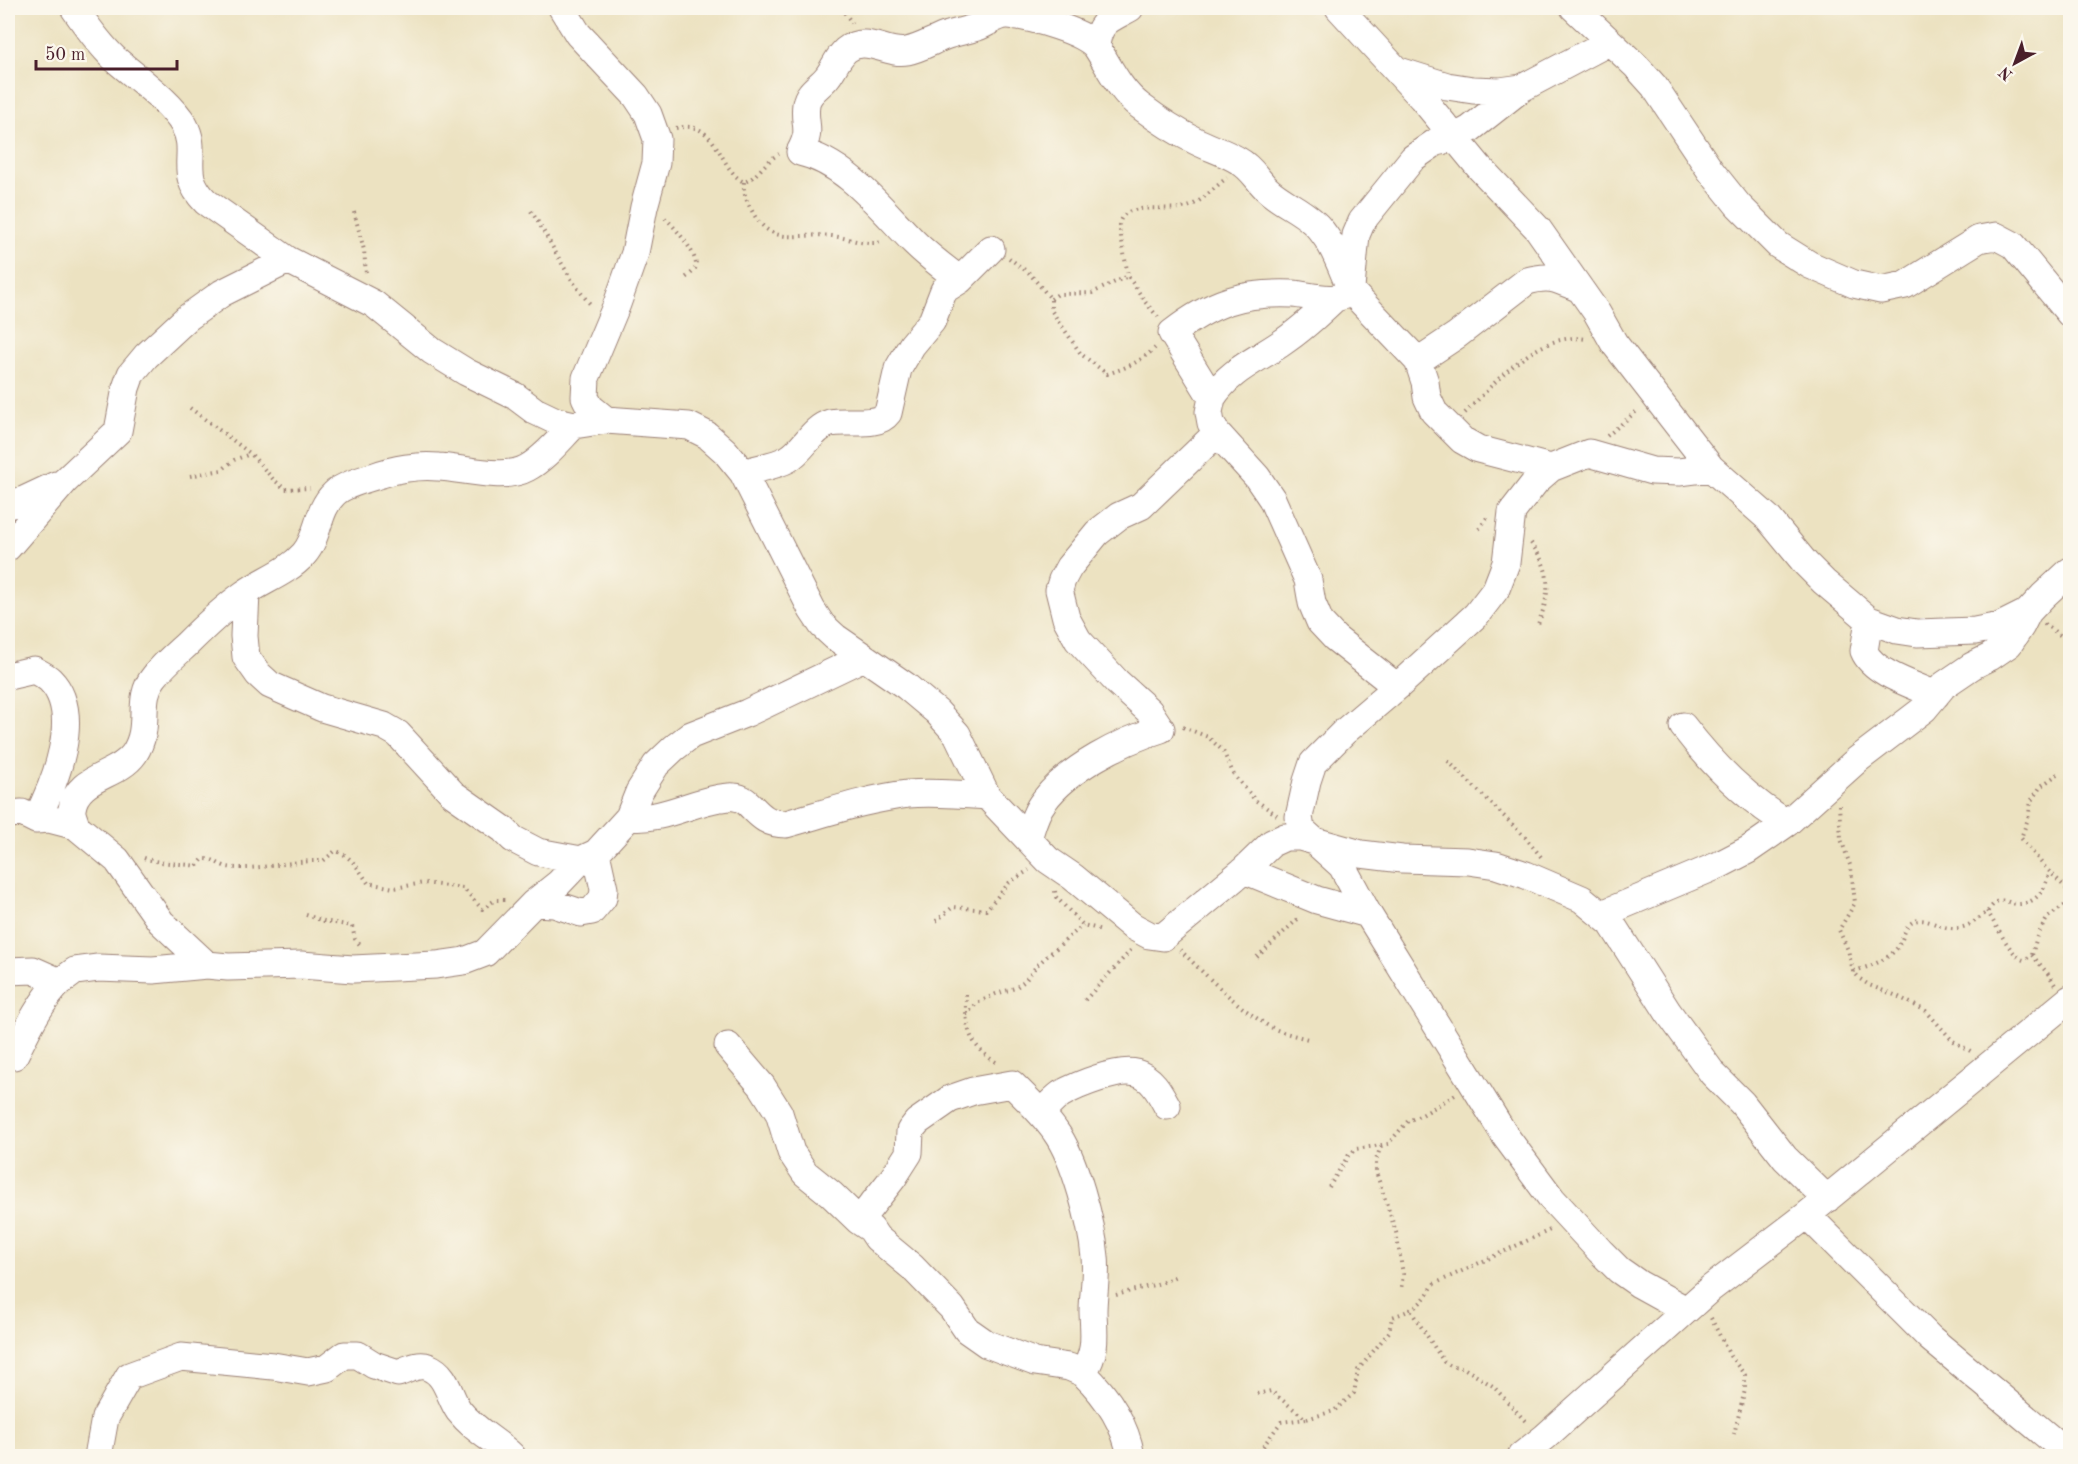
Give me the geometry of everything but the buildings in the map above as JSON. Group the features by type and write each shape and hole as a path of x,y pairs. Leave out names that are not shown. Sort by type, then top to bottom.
{"street":[{"path":"74,8 112,56 173,110 184,125 189,139 190,178 195,191 206,202 288,260 374,304 432,351 556,421 574,425 606,420 689,426 707,435 725,451 743,473 812,610 822,625 835,637 906,686 937,712 957,734 987,796 1028,840 1048,860 1148,933 1244,870 1272,843 1285,837 1310,836 1361,854 1496,865 1582,899 1611,923 1663,1004 1713,1074 1742,1103 1785,1158 1817,1207 1930,1338 2070,1455"},
{"path":"562,8 578,34 636,96 648,114 657,140 656,163 635,253 586,378 585,397 590,407 606,420"},
{"path":"1130,8 1113,15 1106,22 1097,36 1096,46 1127,95 1191,139 1230,155 1250,168 1268,190 1311,219 1322,230 1341,265 1346,293 1418,361 1425,382 1426,397 1434,412 1462,440 1478,449 1551,468"},
{"path":"1339,8 1538,229 1597,313 1614,343 1711,468 1768,518 1818,576 1869,620 1897,630 1917,633 1975,631 2000,626 2028,612"},
{"path":"1574,8 1654,86 1710,170 1738,205 1778,244 1810,265 1854,284 1881,290 1905,285 1979,239 1996,236 2013,245 2070,314"},
{"path":"960,280 916,243 844,174 824,159 800,152 808,133 806,105 811,92 827,78 848,48 859,44 874,44 895,52 908,51 966,31 997,16 1006,15 1066,28 1096,46"},
{"path":"1397,687 1335,638 1320,622 1312,603 1308,580 1272,499 1257,477 1217,433 1211,423 1209,412 1212,398 1220,384 1235,372 1294,334 1346,293 1356,235 1362,221 1413,158 1436,142 1454,138 1470,129 1522,88 1609,42"},
{"path":"1398,71 1447,86 1473,90 1500,91 1522,88"},
{"path":"743,473 788,458 819,429 828,424 885,417 888,413 898,369 905,356 932,321 944,290 960,280 991,249"},
{"path":"8,547 65,481 118,431 126,388 132,374 146,356 187,318 222,293 288,260"},
{"path":"1418,361 1457,335 1527,281 1552,277 1580,289"},
{"path":"1212,398 1172,333 1202,311 1226,301 1247,296 1346,293"},
{"path":"76,826 72,810 77,794 90,781 116,770 133,755 143,736 144,694 153,678 198,633 246,593 265,583 305,553 316,532 322,512 334,493 377,475 404,468 436,466 508,473 526,469 574,425"},
{"path":"1028,840 1033,821 1042,802 1057,784 1106,751 1161,729 1149,711 1078,640 1066,618 1059,590 1062,580 1097,533 1119,516 1141,506 1217,433"},
{"path":"1695,1302 1639,1284 1619,1270 1552,1199 1506,1137 1472,1084 1457,1056 1368,914 1342,866 1310,836 1299,818 1307,781 1314,764 1344,732 1476,615 1496,589 1506,563 1512,512 1536,481 1551,468 1588,453 1652,471 1679,472 1711,468"},
{"path":"8,505 65,481"},
{"path":"1602,914 1719,865 1748,850 1787,823 1857,760 1924,709 1944,685 2009,644 2028,612 2070,571"},
{"path":"246,593 244,636 246,657 258,674 270,685 322,708 384,726 398,734 453,794 503,829 513,839 538,852 588,857"},
{"path":"1869,620 1865,645 1867,657 1891,675 1935,695"},
{"path":"1975,631 1990,657"},
{"path":"14,1056 51,991 75,971 98,968 153,970 207,965 228,967 301,965 353,969 427,966 464,961 484,953 534,903 588,857 629,817 639,792 656,765 674,748 691,735 747,713 864,657"},
{"path":"8,676 34,670 50,680 60,697 65,713 64,734 56,777 36,820"},
{"path":"1683,726 1706,753 1752,799 1787,823"},
{"path":"629,817 644,819 694,803 735,796 749,804 766,821 786,824 855,804 897,796 925,793 987,796"},
{"path":"8,814 22,813 36,820 49,819 76,826 117,860 161,922 207,965"},
{"path":"534,903 554,904 581,914 592,911 603,898 604,889 588,857"},
{"path":"1317,900 1342,866"},
{"path":"1244,870 1317,900 1368,914"},
{"path":"8,971 33,970 60,982"},
{"path":"1521,1456 1695,1302 1817,1207 2068,1001"},
{"path":"728,1046 768,1095 779,1113 791,1152 805,1173 912,1267 952,1308 967,1330 987,1344 1035,1362 1069,1367 1083,1373 1114,1410 1122,1425 1131,1456"},
{"path":"1041,1113 1062,1094 1120,1072 1135,1072 1147,1078 1155,1086 1167,1106"},
{"path":"859,1221 894,1178 909,1153 910,1131 917,1122 950,1099 973,1091 1012,1084 1057,1133 1085,1205 1095,1256 1095,1298 1093,1355 1083,1373"},
{"path":"101,1456 99,1451 105,1418 129,1376 181,1357 308,1372 327,1368 344,1355 358,1355 374,1365 398,1373 418,1365 430,1367 444,1380 458,1410 476,1430 512,1456"}],"path":[{"path":"648,114 668,125 696,128 715,144 734,174 744,182 745,198 755,217 766,230 776,235 792,238 830,236 871,244 896,240 916,243"},
{"path":"744,182 749,181 769,159 783,152 800,152"},
{"path":"1128,276 1092,293 1058,294 1052,299 1051,310 1081,354 1107,374 1130,367 1172,333 1146,303 1128,276 1119,225 1120,217 1125,212 1149,208 1187,207 1235,173 1250,168"},
{"path":"644,207 670,223 690,250 696,265 683,280"},
{"path":"531,211 548,236 577,290 609,324"},
{"path":"354,212 374,304"},
{"path":"991,249 1022,267 1052,299"},
{"path":"1449,428 1513,364 1538,348 1574,337 1614,343"},
{"path":"1588,453 1654,397"},
{"path":"190,408 251,454 285,489 307,488 334,493"},
{"path":"190,476 222,470 234,460 251,454"},
{"path":"2028,612 2070,642"},
{"path":"1161,729 1185,727 1208,737 1223,751 1234,775 1255,800 1310,836"},
{"path":"1448,761 1525,837 1541,856 1554,886"},
{"path":"2058,774 2041,786 2031,801 2028,819 2021,838 2049,872 2070,892"},
{"path":"1825,790 1840,808 1841,839 1851,868 1855,889 1855,903 1839,930 1848,950 1853,971 1869,985 1926,1011 1953,1041 1968,1048 1986,1068"},
{"path":"117,860 137,856 158,862 177,862 198,866 202,859 214,859 224,866 266,867 311,860 323,861 334,851 341,852 350,860 368,883 394,888 424,883 463,888 482,909 495,900 534,903"},
{"path":"936,921 953,907 986,910 1009,883 1048,860 1056,897 1083,925 1100,930 1148,933 1176,946 1265,1024 1284,1033 1308,1039"},
{"path":"1853,971 1889,956 1899,945 1905,930 1914,921 1923,920 1952,929 1970,925 1998,902 2006,901 2016,904 2036,898 2047,885 2049,872"},
{"path":"1257,957 1317,900"},
{"path":"1987,911 2018,959 2024,960 2032,955 2037,936 2048,917 2070,902"},
{"path":"306,915 352,926 355,939 364,949"},
{"path":"966,1015 977,1003 1015,988 1037,965 1083,925"},
{"path":"1085,1000 1148,933"},
{"path":"2032,955 2068,1001"},
{"path":"966,994 966,1015 971,1041 985,1056 1001,1065 1009,1074 1012,1084"},
{"path":"1329,1187 1348,1156 1356,1149 1388,1143 1408,1121 1431,1110 1472,1084"},
{"path":"1381,1146 1376,1160 1376,1172 1396,1232 1402,1274 1401,1290"},
{"path":"1256,1456 1281,1422 1334,1412 1354,1393 1358,1370 1389,1332 1392,1317 1411,1311 1425,1299 1434,1284 1571,1220"},
{"path":"1095,1298 1107,1298 1161,1283 1176,1276"},
{"path":"1695,1302 1712,1322 1730,1356 1745,1375 1745,1390 1734,1434"},
{"path":"1411,1311 1444,1362 1451,1366 1462,1367 1493,1386 1523,1420 1545,1437"},
{"path":"1257,1394 1271,1391 1306,1419"}]}
